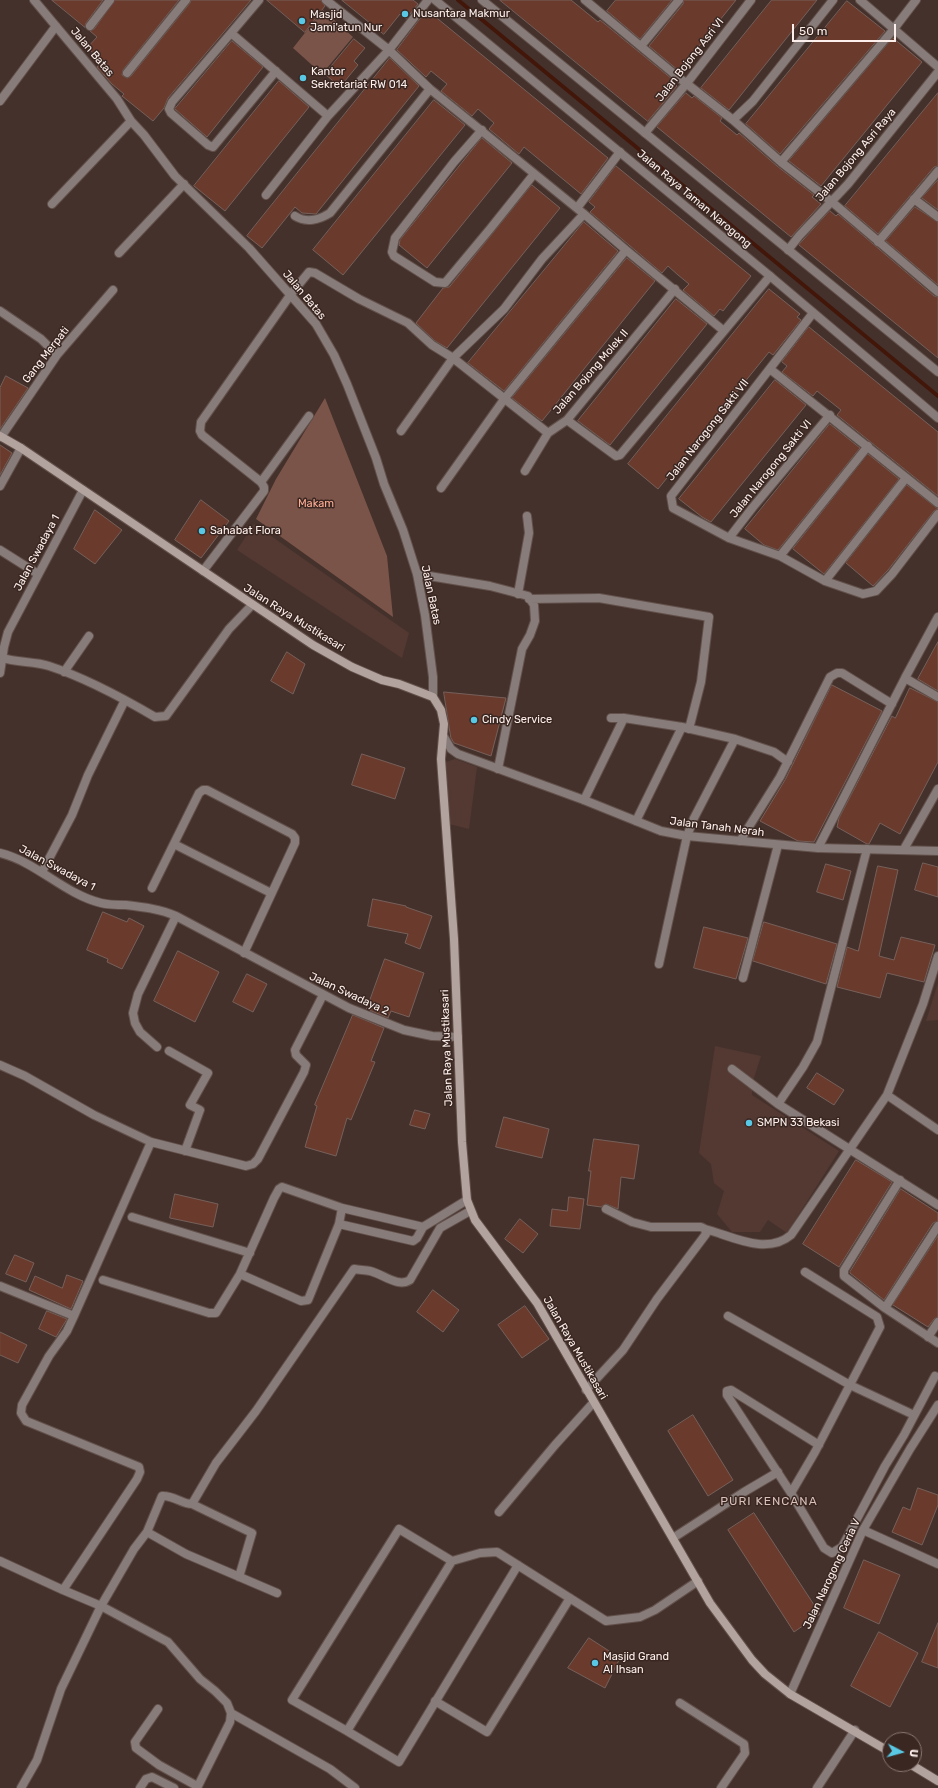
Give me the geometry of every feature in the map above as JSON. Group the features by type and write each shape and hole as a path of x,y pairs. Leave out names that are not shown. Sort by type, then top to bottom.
{"main road":[{"name":"Jalan Raya Mustikasari","path":"0,437 21,448 313,645 352,667 382,680 399,684 433,697 441,710 444,724 442,759 454,939 462,1142 470,1211 495,1248 537,1303 593,1403 710,1603 752,1660 765,1674 790,1694 855,1730 882,1747"},
{"path":"922,1771 938,1781"}],"street":[{"name":"Jalan Batas","path":"34,0 117,99 131,121 144,135 175,176 249,248 291,294 316,324 334,355 376,458 384,484 403,530 417,574 428,635 433,677 433,697"},
{"path":"90,26 110,0"},
{"path":"127,73 186,0"},
{"path":"259,0 179,94 169,109 171,113 208,145 213,147 276,71"},
{"path":"326,0 389,50 430,89 577,208 724,331"},
{"path":"266,195 328,116 389,50 428,0"},
{"name":"Jalan Raya Taman Narogong","path":"435,0 770,276 938,418"},
{"name":"Jalan Raya Taman Narogong","path":"482,0 938,372"},
{"path":"641,46 679,0"},
{"name":"Jalan Bojong Asri VI","path":"645,133 687,83 751,0"},
{"path":"733,120 753,101 833,0"},
{"path":"860,0 893,30 938,67"},
{"path":"781,162 893,30 916,0"},
{"path":"590,2 641,46 733,120 781,162 832,202 938,292"},
{"path":"0,101 56,26"},
{"path":"231,33 328,116"},
{"name":"Jalan Bojong Asri Raya","path":"788,250 799,236 832,202 906,114 938,72"},
{"path":"295,216 301,220 309,221 324,217 330,212 430,89"},
{"path":"52,204 131,121"},
{"path":"482,130 454,162 395,238 392,252 394,256 435,282 445,283 490,230 534,174"},
{"path":"577,208 620,152"},
{"path":"878,242 938,171"},
{"path":"119,253 184,184"},
{"path":"914,199 938,217"},
{"path":"401,431 453,358 504,309 542,259 584,214"},
{"path":"441,488 505,398 626,250"},
{"path":"203,571 264,491 264,487 261,482 202,435 200,431 201,422 291,294 309,272 315,273 359,299 408,323 432,345 453,358 548,433"},
{"path":"567,420 616,456 620,455 770,276"},
{"name":"Jalan Bojong Molek II","path":"526,471 548,433 567,420 675,289"},
{"name":"Gang Merpati","path":"0,437 57,355 113,290"},
{"path":"0,311 41,339 57,355"},
{"name":"Jalan Narogong Sakti VII","path":"813,313 671,496 673,508 729,538 780,556 825,581 863,594 876,591 892,574 938,514"},
{"path":"770,369 830,415 938,503"},
{"name":"Jalan Narogong Sakti VI","path":"729,538 752,507 830,415"},
{"path":"261,482 309,416"},
{"path":"780,556 868,446"},
{"path":"0,486 21,448"},
{"path":"825,581 906,478"},
{"name":"Jalan Swadaya 1","path":"0,673 1,658 8,632 83,490"},
{"path":"518,594 529,533 527,516"},
{"path":"0,550 38,574"},
{"path":"417,574 490,586 528,596 534,605 535,621 530,635 522,649 498,769"},
{"path":"530,599 599,598 709,617 701,682 686,728 636,821"},
{"path":"1,658 47,665 93,683 155,717 166,716 229,628 252,605"},
{"path":"818,848 938,617"},
{"path":"64,672 89,636"},
{"path":"740,841 780,778 830,677 837,673 842,673 892,704"},
{"path":"905,678 938,697"},
{"path":"42,872 72,815 88,775 125,700"},
{"path":"611,718 624,718 686,728 735,739 774,752 788,762"},
{"path":"584,800 624,718"},
{"name":"Jalan Tanah Nerah","path":"444,737 451,749 458,754 584,800 661,831 687,836 818,848 938,850"},
{"path":"659,964 687,836 694,818 735,739"},
{"path":"904,849 938,789"},
{"path":"152,888 199,793 203,790 207,790 292,834 295,838 295,843 241,951"},
{"path":"174,844 271,893"},
{"path":"743,978 778,845"},
{"path":"778,1104 803,1067 817,1042 867,849"},
{"name":"Jalan Swadaya 1","path":"0,853 42,872 55,881 101,903 144,907 163,911 176,916 241,951"},
{"path":"157,1047 140,1032 135,1023 133,1012 138,994 176,916"},
{"name":"Jalan Swadaya 2","path":"241,951 349,1008 404,1030 432,1036 458,1037"},
{"path":"606,1210 632,1222 651,1227 701,1227 759,1244 775,1243 791,1235 887,1095 923,1004 938,956"},
{"path":"0,1065 25,1076 94,1115 151,1142 246,1166 253,1164 258,1158 304,1072 306,1065 296,1055 295,1050 323,995"},
{"path":"169,1051 208,1073 190,1105 200,1110 185,1151"},
{"path":"732,1069 778,1104 938,1205"},
{"path":"887,1095 938,1130"},
{"path":"63,1590 137,1479 140,1472 139,1467 136,1464 26,1421 21,1416 22,1405 49,1356 67,1331 151,1142"},
{"path":"900,1180 843,1272 845,1278 885,1308 938,1343"},
{"path":"103,1280 214,1313 217,1311 240,1274 280,1188 296,1191 342,1208 423,1228"},
{"path":"339,1224 412,1241 417,1238 423,1228 468,1200"},
{"path":"240,1274 301,1301 308,1300 339,1224 342,1208"},
{"path":"192,1504 216,1463 256,1411 354,1269 370,1271 400,1283 406,1283 410,1280 440,1228 470,1211"},
{"path":"132,1217 250,1253"},
{"path":"885,1308 938,1226"},
{"path":"586,1390 623,1350 657,1299 706,1234 705,1229"},
{"path":"791,1493 879,1331 877,1317 805,1272"},
{"path":"0,1286 74,1316"},
{"path":"728,1316 850,1385 914,1415"},
{"path":"928,1337 938,1322"},
{"path":"818,1445 729,1390 727,1395 778,1472 824,1548 830,1553 838,1551 842,1548 935,1376"},
{"path":"499,1512 555,1445 593,1403"},
{"name":"Jalan Narogong Ceria V","path":"790,1694 863,1530 910,1449 938,1405"},
{"path":"673,1538 778,1472"},
{"path":"21,1788 37,1760 61,1689 101,1606 134,1549 147,1532 162,1496 167,1496 188,1504 192,1504 252,1533 239,1577"},
{"path":"452,1561 399,1529 292,1700 399,1762 518,1565"},
{"path":"863,1530 938,1564"},
{"path":"147,1532 186,1554 277,1593"},
{"path":"347,1731 452,1561 480,1553 497,1552 606,1621 640,1617 655,1610 698,1581"},
{"path":"0,1561 101,1606 168,1642 200,1680 215,1691 227,1703 231,1713 228,1727 197,1787 159,1765 136,1748 135,1742 158,1709"},
{"path":"436,1701 487,1732 570,1598"},
{"path":"680,1703 744,1744 745,1753 721,1788"},
{"path":"231,1713 330,1769 354,1788"},
{"path":"817,1788 855,1730"},
{"path":"140,1788 146,1779 152,1777 174,1788"}],"shaded area":[{"path":"254,524 409,633 402,658 237,550"},
{"path":"455,759 477,767 469,829 449,824 446,762"},
{"path":"938,983 938,1020 926,1021"},
{"name":"SMPN 33 Bekasi","path":"715,1046 761,1056 752,1084 752,1095 839,1151 787,1233 768,1220 760,1232 732,1232 717,1214 724,1191 714,1183 711,1164 699,1153"}],"green space":[{"path":"323,10 353,37 322,74 293,48"},
{"name":"Makam","path":"325,398 387,556 393,617 256,519 276,479"}],"building":[{"path":"52,0 103,0 86,23 85,27"},
{"path":"115,0 179,0 123,70 122,75 127,78 131,76 191,0 251,0 168,98 164,108 153,121 122,96 124,94 112,84 97,67 102,60 87,48 97,37 90,31 94,29"},
{"name":"Masjid Jami'atun Nur","path":"267,0 321,0 325,6 305,32"},
{"path":"342,0 413,0 418,4 406,19 400,14 384,34"},
{"path":"500,0 571,0 598,22 600,20 672,79 671,81 677,86 648,121"},
{"path":"616,0 672,0 640,39 607,11"},
{"path":"684,0 736,0 679,71 649,46 683,4"},
{"path":"772,0 817,0 729,110 701,88"},
{"path":"847,1 885,31 780,154 746,124"},
{"path":"427,10 608,158 581,194 524,147 519,154 489,129 494,123 478,109 472,116 441,91 447,84 431,71 426,77 397,50"},
{"path":"893,38 922,62 821,186 789,161"},
{"path":"354,39 365,48 354,61 358,65 340,87 325,74"},
{"path":"232,41 263,67 207,137 175,109"},
{"path":"390,58 419,86 316,214 302,213 295,207 262,248 247,236"},
{"path":"279,81 309,107 225,211 194,186"},
{"path":"686,93 692,98 694,96 722,118 720,121 737,135 739,133 777,166 814,195 812,197 821,204 791,237 657,127"},
{"path":"938,93 938,166 934,167 878,234 845,206"},
{"path":"434,100 465,125 343,275 313,250"},
{"path":"482,138 512,163 427,268 399,245 400,240"},
{"path":"616,166 751,276 723,311 720,309 714,316 683,290 689,284 668,266 662,273 590,212 595,207 589,202"},
{"path":"938,180 938,210 922,198"},
{"path":"532,185 560,208 447,348 435,341 416,323 443,288 449,287"},
{"path":"915,207 938,222 938,285 886,241"},
{"path":"830,211 836,216 838,214 934,296 938,297 938,358 799,245"},
{"path":"584,222 618,251 504,391 468,363"},
{"path":"627,258 655,281 542,421 512,398"},
{"path":"769,289 800,314 797,317 801,320 773,355 769,352 658,489 628,464"},
{"path":"676,299 707,324 610,445 578,421"},
{"path":"809,327 938,432 938,496 837,415 841,410 817,391 813,396 782,372 787,366 782,362"},
{"path":"6,376 28,388 0,429 0,388"},
{"path":"775,380 806,405 711,522 679,499"},
{"path":"830,424 860,448 778,550 764,545 745,529"},
{"path":"0,445 12,453 0,475"},
{"path":"868,454 899,479 824,574 793,549"},
{"path":"907,485 938,509 934,511 888,570 873,586 846,563"},
{"name":"Sahabat Flora","path":"201,500 229,521 201,558 175,540"},
{"path":"95,510 122,530 95,564 74,549"},
{"path":"938,642 938,691 918,679"},
{"path":"287,652 305,664 293,694 271,681"},
{"path":"832,685 882,711 814,842 798,841 760,821 785,780"},
{"path":"910,688 938,702 938,762 900,834 880,823 869,844 867,844 837,827 839,818 892,716 895,718"},
{"name":"Cindy Service","path":"444,692 506,698 491,756 454,743 451,738"},
{"path":"362,754 405,768 395,799 352,785"},
{"path":"923,863 938,867 938,897 915,890"},
{"path":"826,864 851,871 843,900 817,892"},
{"path":"878,866 898,870 879,956 894,960 901,937 935,945 924,982 887,973 880,998 837,987 847,947 858,951"},
{"path":"373,899 406,906 432,916 420,949 405,943 408,934 368,926"},
{"path":"103,912 127,922 129,918 144,926 122,969 107,962 108,959 87,950"},
{"path":"764,922 837,944 826,984 753,961"},
{"path":"704,927 748,938 736,979 694,968"},
{"path":"178,951 219,972 195,1022 154,1001"},
{"path":"385,959 424,973 409,1017 391,1011 388,1018 367,1009"},
{"path":"247,974 267,984 253,1012 233,1002"},
{"path":"353,1015 384,1028 371,1061 375,1062 351,1120 347,1118 336,1156 305,1147 317,1106 315,1105"},
{"path":"817,1073 844,1090 834,1105 807,1088"},
{"path":"415,1110 430,1114 425,1129 410,1125"},
{"path":"504,1117 549,1129 542,1158 496,1147"},
{"path":"594,1139 639,1145 634,1179 621,1177 618,1209 606,1204 601,1207 587,1205 591,1171 589,1171"},
{"path":"856,1160 892,1182 839,1267 803,1244"},
{"path":"901,1189 938,1213 938,1221 933,1223 884,1300 850,1272"},
{"path":"175,1194 218,1204 213,1227 170,1218"},
{"path":"569,1197 584,1199 580,1229 550,1226 552,1209 567,1211"},
{"path":"520,1219 538,1234 523,1253 505,1239"},
{"path":"938,1236 938,1317 934,1319 928,1327 893,1305"},
{"path":"15,1255 34,1263 26,1282 6,1274"},
{"path":"67,1275 83,1281 71,1309 29,1290 35,1276 62,1288"},
{"path":"433,1290 459,1310 443,1332 417,1312"},
{"path":"525,1306 549,1339 522,1358 498,1325"},
{"path":"47,1311 67,1319 56,1337 39,1329"},
{"path":"0,1332 27,1345 18,1363 0,1355"},
{"path":"693,1415 733,1480 708,1496 668,1431"},
{"path":"918,1488 938,1495 938,1505 922,1545 892,1532 903,1507 910,1510"},
{"path":"754,1513 820,1614 794,1632 728,1530"},
{"path":"864,1560 900,1575 879,1624 844,1608"},
{"path":"938,1623 938,1668 922,1662"},
{"path":"879,1632 918,1653 890,1707 851,1686"},
{"name":"Masjid Grand Al Ihsan","path":"589,1638 620,1658 605,1688 568,1668"}],"waterway":[{"path":"458,0 938,396"}],"place":[{"name":"Nusantara Makmur","path":"405,14"},
{"name":"Masjid Jami'atun Nur","path":"302,21"},
{"name":"Kantor Sekretariat RW 014","path":"303,78"},
{"name":"Sahabat Flora","path":"202,531"},
{"name":"Cindy Service","path":"474,720"},
{"name":"SMPN 33 Bekasi","path":"749,1123"},
{"name":"Masjid Grand Al Ihsan","path":"595,1663"}],"district":[{"name":"PURI KENCANA","path":"769,1502"}]}
